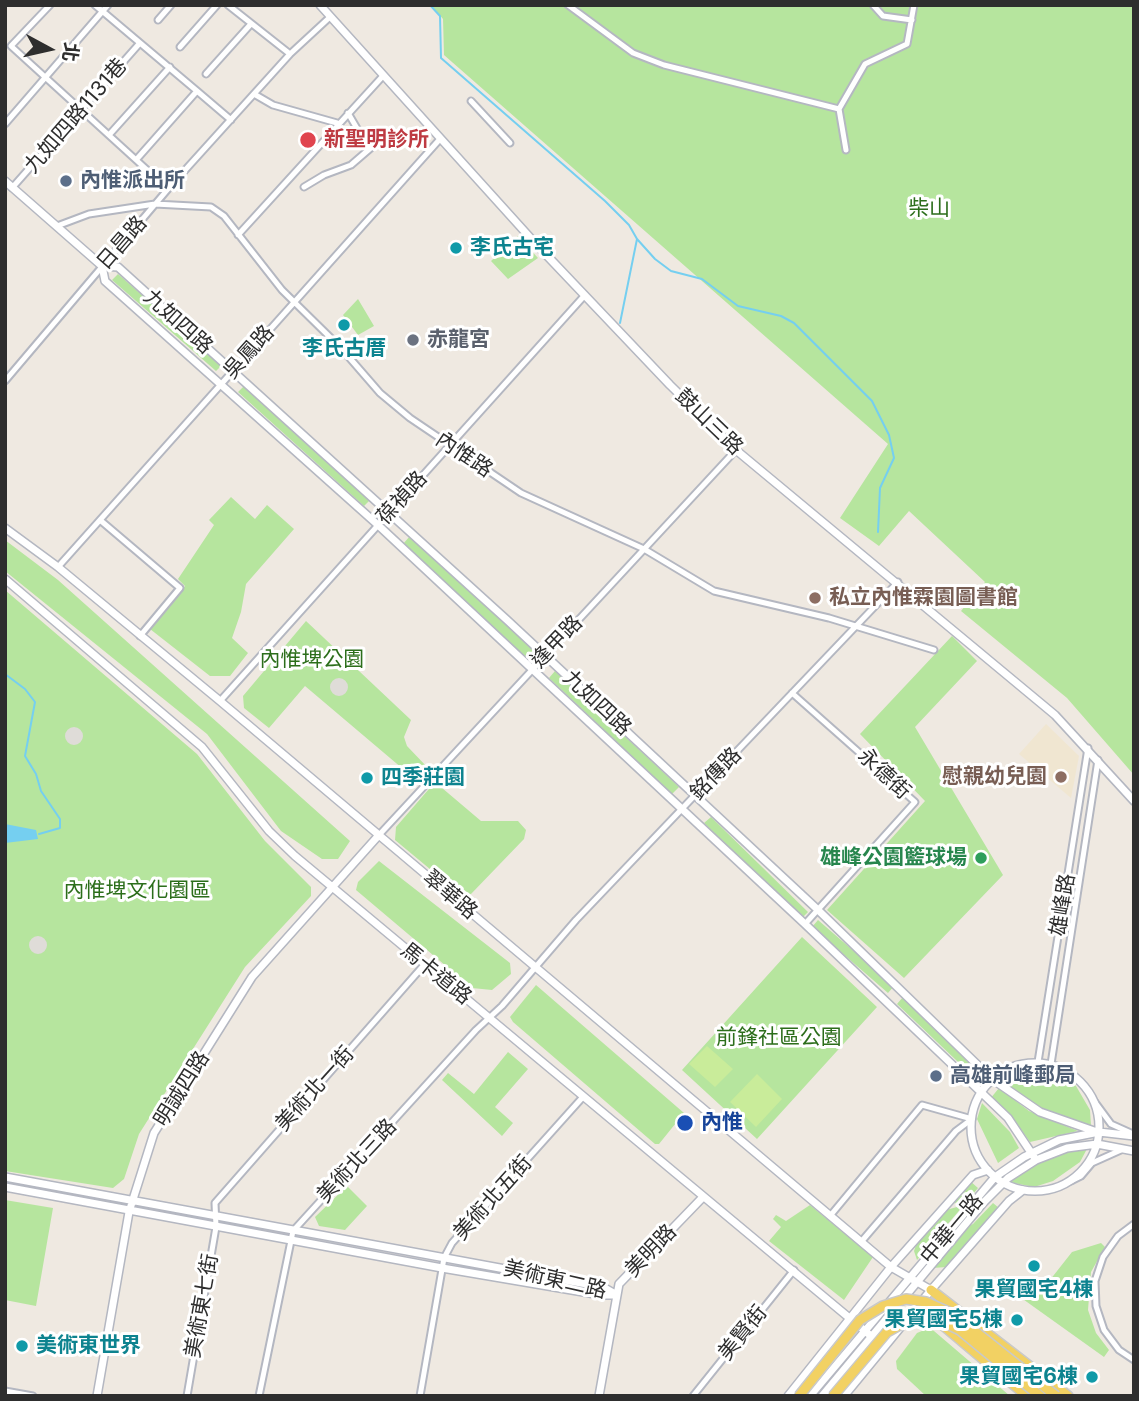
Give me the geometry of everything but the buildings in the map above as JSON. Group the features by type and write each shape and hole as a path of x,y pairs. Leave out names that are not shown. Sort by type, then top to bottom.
{"main road":[{"path":"931,1290 1068,1396"},
{"path":"799,1396 860,1320 883,1306 906,1299 926,1302 953,1314 1056,1396"},
{"path":"918,1304 1027,1396"},
{"path":"832,1396 887,1332 905,1322 927,1320 941,1321 970,1337 1040,1396"}],"street":[{"path":"50,5 8,44 168,189"},
{"path":"94,5 139,44 170,66 231,120"},
{"path":"5,124 47,79 108,5"},
{"path":"158,20 171,5"},
{"path":"180,47 217,5"},
{"path":"228,5 290,54"},
{"name":"鼓山三路","path":"320,5 382,76 585,295 736,450 1047,707 1134,801"},
{"path":"568,5 632,53 664,65 839,110"},
{"path":"873,5 883,16 912,20"},
{"path":"846,150 839,110 865,64 907,44 914,5"},
{"name":"日昌路","path":"5,382 168,189 290,54 330,17"},
{"path":"206,74 250,25"},
{"name":"九如四路1131巷","path":"12,188 139,44"},
{"path":"109,135 170,66"},
{"path":"238,235 382,76"},
{"path":"136,160 197,91"},
{"path":"254,94 273,105 337,123"},
{"path":"471,101 510,143"},
{"path":"304,187 324,175 351,165 373,146 362,136 348,113"},
{"name":"吳鳳路","path":"58,566 440,139"},
{"name":"九如四路","path":"5,181 102,266 106,281 378,525 804,924 1008,1118 1036,1160"},
{"name":"內惟路","path":"57,226 89,214 155,204 211,207 238,235 262,268 380,393 521,493 644,549 713,591 856,625 934,650"},
{"name":"九如四路","path":"102,266 118,267 546,656 817,909 992,1079 1040,1112 1098,1132"},
{"name":"葆禎路","path":"220,701 585,295"},
{"name":"逢甲路","path":"379,835 736,450"},
{"path":"100,520 180,588 139,636"},
{"name":"翠華路","path":"5,528 58,566 220,701 891,1267 931,1290"},
{"name":"馬卡道路","path":"5,579 202,747 269,831 332,887 868,1334"},
{"name":"銘傳路","path":"536,967 898,582"},
{"name":"永德街","path":"792,693 915,802 804,924"},
{"name":"雄峰路","path":"1038,1062 1087,748"},
{"name":"雄峰路","path":"1051,1064 1098,760"},
{"name":"明誠四路","path":"97,1396 129,1212 154,1133 252,977 379,835"},
{"name":"美術北一街","path":"215,1216 215,1203 424,965"},
{"name":"美術北三路","path":"293,1231 536,967"},
{"path":"1122,1149 1092,1163 1081,1177 1051,1190 1023,1190 1003,1183 988,1170 973,1141 972,1119 980,1094 992,1079 1006,1070 1038,1062 1051,1064 1081,1082 1111,1124 1134,1135"},
{"name":"美術北五街","path":"420,1396 444,1258 458,1235 582,1098"},
{"path":"1071,1181 1083,1171 1097,1144 1094,1101"},
{"path":"830,1216 922,1105 972,1119"},
{"path":"861,1242 956,1131 972,1119"},
{"name":"中華一路","path":"914,1280 995,1177 1032,1152 1059,1140 1098,1132 1134,1135"},
{"name":"中華一路","path":"810,1396 1003,1183 1036,1160 1067,1148 1097,1144 1134,1151"},
{"name":"中華一路","path":"788,1396 891,1267 973,1175 988,1170"},
{"name":"美術東二路","path":"5,1177 603,1287 617,1295"},
{"name":"美術東二路","path":"5,1187 442,1268 601,1295 617,1295"},
{"name":"中華一路","path":"845,1396 918,1304 1012,1198 1023,1190"},
{"name":"美明路","path":"602,1395 619,1284 703,1197"},
{"name":"美術東七街","path":"187,1396 216,1227 215,1216"},
{"path":"1134,1224 1118,1236 1103,1257 1096,1281 1096,1306 1104,1330 1119,1350 1134,1360"},
{"path":"259,1396 293,1231"},
{"name":"翠華路","path":"891,1267 918,1304"},
{"name":"美賢街","path":"693,1396 794,1270"},
{"path":"868,1334 878,1354"},
{"name":"中華一路","path":"822,1396 868,1334"},
{"path":"5,1391 33,1396"}],"shaded area":[{"path":"339,678 345,681 348,687 345,693 339,696 333,693 330,687 333,681"},
{"name":"慰親幼兒園","path":"1046,724 1079,756 1071,798 1019,754"},
{"path":"74,727 80,730 83,736 80,742 74,745 68,742 65,736 68,730"},
{"path":"38,936 44,939 47,945 44,951 38,954 32,951 29,945 32,939"}],"green space":[{"name":"柴山","path":"431,5 1134,5 1134,775 1067,698 961,611 985,582 909,511 879,546 840,518 888,444 444,55 443,19"},
{"path":"518,236 538,258 508,279 491,261"},
{"path":"118,274 222,365 216,371 112,280"},
{"path":"358,299 374,326 358,335 343,315"},
{"path":"244,386 370,500 364,506 238,392"},
{"path":"231,497 255,519 267,505 294,529 246,584 241,612 232,638 248,653 230,676 210,676 150,629 185,586 178,579 214,525 209,520"},
{"path":"410,536 534,650 526,658 403,544"},
{"path":"5,540 58,580 350,841 338,859 322,859 281,831 207,734 5,571"},
{"name":"內惟埤文化園區","path":"5,590 197,754 265,841 311,887 311,896 245,967 139,1134 124,1179 113,1188 5,1171"},
{"name":"內惟埤公園","path":"306,621 411,720 404,737 407,746 428,768 416,780 305,686 269,728 244,708 243,696"},
{"path":"952,636 977,661 915,727 1003,875 904,978 827,910 925,801 860,734"},
{"path":"555,671 679,787 672,794 549,678"},
{"path":"435,782 481,821 518,821 526,830 524,839 471,894 460,894 395,840 396,827"},
{"path":"711,817 808,912 802,918 704,823"},
{"path":"379,861 510,963 511,974 492,990 472,988 356,890 358,882"},
{"path":"818,920 894,986 888,993 812,927"},
{"name":"前鋒社區公園","path":"802,937 877,1007 757,1139 682,1070"},
{"path":"536,985 684,1113 659,1144 655,1144 513,1022 510,1017"},
{"path":"903,997 983,1073 977,1080 897,1004"},
{"path":"707,1046 733,1069 715,1087 689,1064"},
{"path":"508,1052 528,1069 495,1107 513,1123 502,1136 442,1080 448,1073 474,1094"},
{"path":"1040,1068 1067,1077 1076,1086 1090,1110 1091,1126 1035,1106 1002,1082 1026,1069"},
{"path":"757,1074 782,1099 756,1127 730,1102"},
{"path":"999,1088 1029,1111 1078,1131 1030,1142 1015,1121 990,1099"},
{"path":"982,1103 1010,1132 1019,1148 998,1163 977,1119"},
{"path":"1088,1147 1080,1162 1053,1181 1034,1187 1009,1182 1051,1156"},
{"path":"970,1181 978,1188 968,1200 951,1204"},
{"path":"347,1186 367,1206 345,1230 319,1226 315,1217"},
{"path":"5,1200 53,1208 36,1306 5,1300"},
{"path":"993,1203 999,1208 947,1267 932,1268 966,1227 973,1224"},
{"path":"810,1205 873,1257 844,1300 769,1241 781,1227 773,1219 776,1215 786,1221"},
{"path":"964,1205 917,1260 914,1251 917,1242 946,1210"},
{"path":"1101,1243 1105,1247 1091,1272 1088,1310 1096,1333 1109,1350 1104,1357 999,1282 1005,1275 1035,1299 1072,1252"},
{"path":"929,1328 1010,1396 926,1396 897,1369 896,1361 917,1333"}],"water":[{"path":"5,824 36,830 38,839 5,843"}],"waterway":[{"path":"430,5 440,16 441,58 605,201 629,225 637,239 655,259 671,271 702,279 738,306 781,316 794,323 872,401 889,435 894,458 880,488 878,532"},
{"path":"620,323 637,239"},
{"path":"5,674 25,689 35,702 25,756 36,774 41,791 60,819 60,828 39,834"}],"place":[{"name":"新聖明診所","path":"308,140"},
{"name":"內惟派出所","path":"66,181"},
{"name":"李氏古宅","path":"456,248"},
{"name":"李氏古厝","path":"344,325"},
{"name":"赤龍宮","path":"413,340"},
{"name":"私立內惟霖園圖書館","path":"815,598"},
{"name":"慰親幼兒園","path":"1061,777"},
{"name":"四季莊園","path":"367,778"},
{"name":"雄峰公園籃球場","path":"981,858"},
{"name":"高雄前峰郵局","path":"936,1076"},
{"name":"內惟","path":"685,1123"},
{"name":"果貿國宅4棟","path":"1034,1266"},
{"name":"果貿國宅5棟","path":"1017,1320"},
{"name":"美術東世界","path":"22,1346"},
{"name":"果貿國宅6棟","path":"1092,1377"}]}
